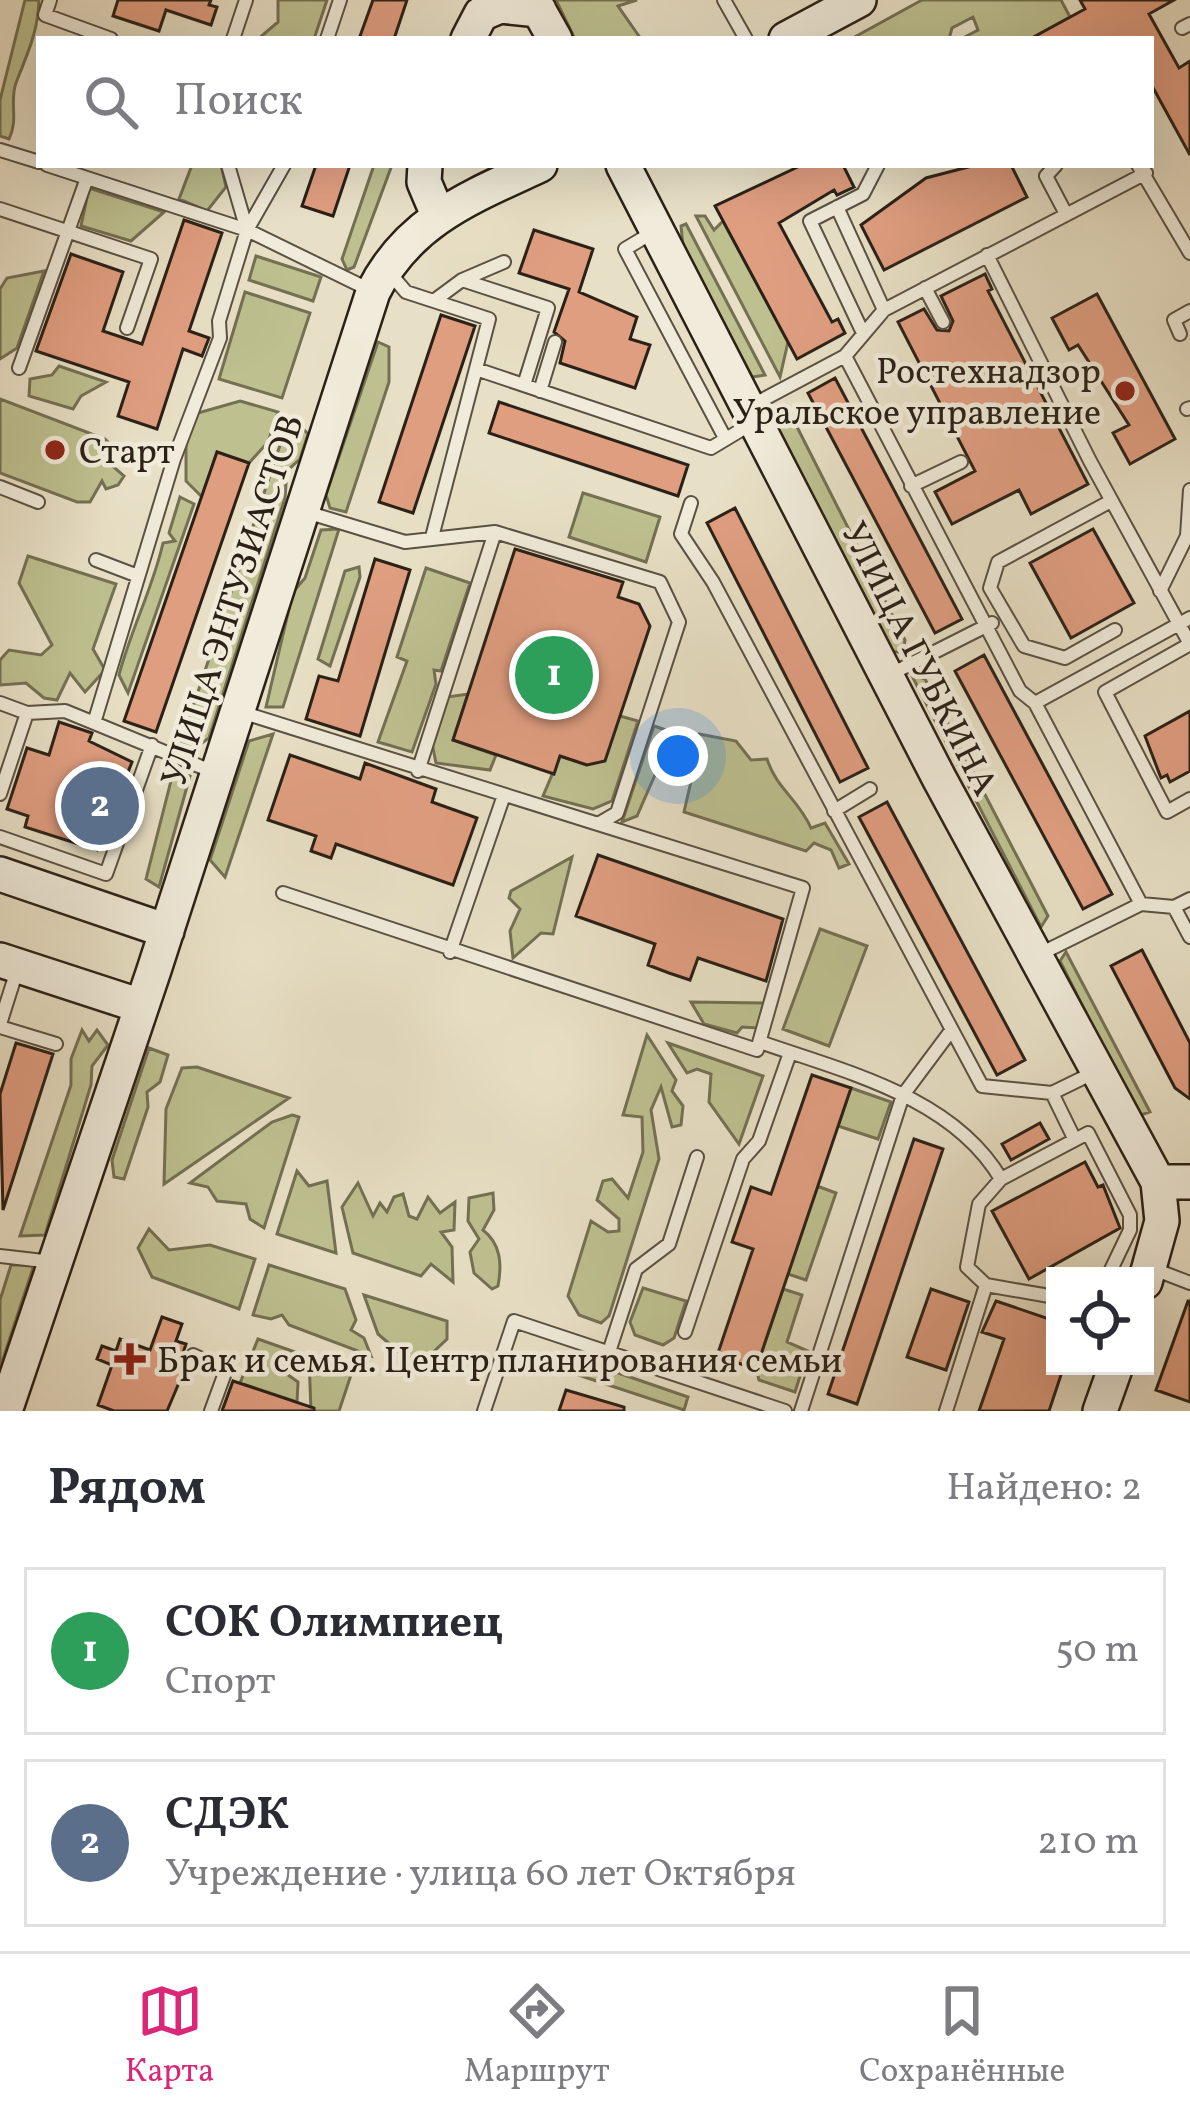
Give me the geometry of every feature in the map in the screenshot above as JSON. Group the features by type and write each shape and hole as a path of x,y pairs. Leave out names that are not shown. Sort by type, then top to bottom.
{"main road":[{"path":"470,36 481,14 500,6 542,16"},
{"path":"794,36 844,17"},
{"path":"425,168 424,182 438,214"},
{"name":"УЛИЦА ЭНТУЗИАСТОВ","path":"5,1411 379,280 418,228 533,168"},
{"name":"УЛИЦА ГУБКИНА","path":"625,168 886,677 1037,956 1101,1070 1174,1182"},
{"path":"0,874 167,931"},
{"path":"9,963 141,1006"},
{"path":"1150,1267 1174,1182"},
{"path":"1100,1411 1113,1375"}],"lane":[{"path":"50,0 45,15 103,36"},
{"path":"234,36 246,0"},
{"path":"328,36 340,0"},
{"path":"724,0 744,36"},
{"path":"0,150 36,162"},
{"path":"56,168 247,230 489,319 432,537"},
{"path":"229,168 247,230"},
{"path":"94,723 174,459 220,338 219,321 247,230 282,168"},
{"path":"863,333 810,221 863,194 876,168"},
{"path":"1053,168 1046,176 1066,214"},
{"path":"479,370 711,448 753,414 845,356 884,310 1142,169 1190,253"},
{"path":"20,368 87,178"},
{"path":"837,207 884,310"},
{"path":"0,209 151,259 127,328"},
{"path":"656,230 625,250 725,438"},
{"path":"987,255 1111,501 1160,591 1184,621 1190,644 1106,692 1167,812 1190,800"},
{"path":"435,300 462,280 504,262"},
{"path":"462,280 548,308 524,385"},
{"path":"925,288 943,322"},
{"path":"1180,334 1174,320 1190,311"},
{"path":"540,391 555,342"},
{"path":"845,356 1020,691 1035,703 1141,904"},
{"path":"911,486 961,462"},
{"path":"0,487 38,502"},
{"path":"1160,591 1187,536 1190,490"},
{"path":"1111,501 998,562 990,588 1024,646 1065,658 1115,629"},
{"path":"692,503 682,534 713,581 982,1086 1052,1093 1101,1070"},
{"path":"302,510 405,542 495,532 660,583 679,622 616,813 598,824"},
{"path":"418,771 495,532"},
{"path":"96,560 138,576"},
{"path":"886,677 1004,616"},
{"path":"1035,703 1184,621"},
{"path":"0,704 27,713 65,711 216,773"},
{"path":"238,711 503,798 803,888 757,1050 283,893"},
{"path":"0,794 4,769 27,713"},
{"path":"0,837 106,874 152,745"},
{"path":"834,811 870,789"},
{"path":"450,952 503,798"},
{"path":"1037,956 1141,904 1174,908 1190,899"},
{"path":"1174,908 1190,937"},
{"path":"9,963 0,1025 56,1043"},
{"path":"802,1411 903,1095 950,1032"},
{"path":"760,1042 903,1095 980,1143 1001,1179"},
{"path":"685,1332 742,1160 759,1141 790,1052"},
{"path":"1052,1093 1074,1138"},
{"path":"1046,1299 986,1285 967,1267 979,1204 1001,1179 1088,1133 1130,1214 1130,1230 1112,1267"},
{"path":"609,1352 636,1269 669,1244 697,1157"},
{"path":"0,1256 54,1262"},
{"path":"1154,1276 1190,1282"},
{"path":"946,1411 986,1285"},
{"path":"484,1411 514,1322 785,1411"},
{"path":"193,1355 226,1370 211,1411"}],"green space":[{"path":"25,0 39,0 38,12 14,90 9,139 0,136 0,100"},
{"path":"278,0 327,0 315,36 262,36 278,22"},
{"path":"556,0 637,0 618,6 639,36 574,36"},
{"path":"922,0 1061,0 1070,17 1035,36 967,36 978,30 973,17 952,28 950,36 856,36"},
{"path":"191,168 222,168 226,187 207,211 179,199"},
{"path":"373,168 391,168 354,267 347,270 342,259"},
{"path":"89,188 164,212 131,241 81,226"},
{"path":"696,216 705,216 714,230 723,221 788,342 780,377"},
{"path":"686,224 765,375 752,377 683,246 681,226"},
{"path":"256,256 321,277 313,301 249,280"},
{"path":"44,271 17,348 0,359 0,289 7,278"},
{"path":"245,292 310,313 282,398 219,379"},
{"path":"378,342 389,347 389,382 346,512 330,508 326,495"},
{"path":"59,366 106,382 81,396 73,409 29,396 30,379 52,375"},
{"name":"Старт","path":"0,399 105,439 111,445 109,463 124,476 118,485 106,489 102,481 90,502 77,502 0,473"},
{"path":"240,401 278,412 268,442 249,463 217,452 202,497 186,481 186,444 198,413"},
{"path":"780,408 794,421 905,640 903,653 892,651 774,422"},
{"path":"298,423 308,434 300,459 287,471 285,498 209,738 193,749 181,743 284,433 292,436"},
{"path":"583,493 660,517 646,562 569,537"},
{"path":"180,497 194,504 128,693 119,675 163,543 175,541 169,533"},
{"path":"339,529 283,707 266,707 293,592 305,578 321,530"},
{"path":"28,556 116,584 93,649 105,670 85,692 70,673 57,700 44,698 26,683 0,685 0,660 9,650 41,655 52,645 19,583"},
{"path":"359,567 360,577 330,666 318,659 345,571"},
{"path":"426,568 470,583 441,671 434,670 436,684 412,752 378,742 407,661 397,657"},
{"path":"911,674 925,679 1048,916 1041,927"},
{"path":"468,694 453,740 496,755 490,770 436,763 432,743 447,697"},
{"path":"620,716 638,721 612,801 593,809 543,796 560,756 586,765"},
{"path":"654,726 672,732 671,748 691,757 699,734 736,741 751,760 767,759 811,828 825,823 849,864 839,868 831,850 814,843 806,851 684,812 692,777 658,768 637,816 622,822"},
{"path":"273,734 225,877 210,860 249,741"},
{"path":"174,769 190,776 159,887 146,879"},
{"path":"572,857 553,934 541,933 513,958 510,931 520,909 509,898 511,891"},
{"path":"820,929 867,946 829,1046 783,1029"},
{"path":"1066,952 1150,1112 1138,1116 1060,961"},
{"path":"691,1002 765,1003 758,1028 742,1027 737,1033 704,1024"},
{"path":"82,1030 89,1041 97,1030 108,1045 92,1066 91,1085 45,1235 20,1236 71,1085 71,1059"},
{"path":"647,1035 676,1080 672,1091 683,1106 681,1125 672,1127 661,1087 651,1110 659,1159 609,1316 601,1323 579,1315 568,1296 591,1221 608,1232 619,1231 619,1219 597,1200 603,1181 612,1179 628,1198 643,1152 642,1117 623,1115"},
{"path":"668,1043 763,1076 739,1144 709,1102 711,1074 697,1069 687,1073"},
{"path":"149,1048 168,1055 160,1082 147,1092 148,1107 124,1179 114,1177 112,1160"},
{"path":"197,1067 289,1098 164,1184 166,1109 182,1068"},
{"path":"851,1088 891,1102 878,1139 838,1126"},
{"path":"299,1117 264,1228 250,1219 246,1204 217,1201 208,1187 190,1183 272,1122"},
{"path":"297,1171 309,1186 327,1181 336,1253 277,1234"},
{"path":"358,1183 373,1216 380,1203 387,1212 394,1197 403,1194 409,1216 417,1219 428,1197 440,1213 455,1202 454,1230 441,1232 452,1247 453,1282 431,1264 421,1276 353,1253 342,1207"},
{"path":"817,1186 836,1193 806,1280 788,1274"},
{"path":"493,1193 494,1210 483,1230 499,1255 498,1286 492,1289 474,1273 470,1252 479,1239 468,1221 469,1198"},
{"path":"149,1229 169,1250 210,1245 255,1259 239,1309 152,1277 138,1248"},
{"path":"11,1265 34,1265 0,1368 0,1300"},
{"path":"269,1265 345,1289 356,1320 351,1330 364,1338 371,1356 289,1325 282,1315 271,1319 253,1315"},
{"path":"643,1288 686,1301 674,1338 663,1345 635,1335 630,1322"},
{"path":"783,1289 802,1295 787,1342 808,1351 795,1392 759,1380 756,1369"},
{"path":"364,1295 447,1321 447,1339 428,1357 406,1358 378,1334"},
{"path":"258,1339 295,1352 281,1370 298,1382 297,1402 240,1383"},
{"path":"560,1353 688,1397 684,1410 557,1368"},
{"path":"309,1357 352,1372 339,1411 311,1411"}],"building":[{"path":"118,0 211,0 209,5 217,7 211,25 166,10 159,31 113,16"},
{"path":"373,0 407,0 395,36 360,36"},
{"path":"1080,0 1174,0 1149,14 1179,68 1190,61 1190,155 1154,89 1154,36 1036,36 1085,9"},
{"path":"315,168 349,168 333,216 302,206"},
{"path":"796,168 844,168 854,187 837,195 834,190 779,223 832,322 838,319 845,333 797,359 715,206"},
{"path":"964,168 1012,168 1027,197 884,270 861,225 926,178"},
{"path":"184,220 222,233 189,331 209,338 202,356 183,349 157,429 118,416 129,382 36,351 71,254 123,272 103,331 142,344"},
{"path":"534,230 593,249 579,292 637,317 630,339 650,345 635,388 560,363 565,341 554,332 569,289 519,273"},
{"path":"985,274 992,289 988,291 1088,484 1031,514 1019,490 952,524 935,492 975,471 898,322 924,309 937,330 949,331 953,321 941,296"},
{"path":"1097,294 1175,439 1130,464 1113,433 1129,425 1078,345 1069,350 1052,318"},
{"path":"441,315 475,326 413,513 379,502"},
{"path":"835,378 962,619 935,633 808,393"},
{"path":"499,402 688,465 678,496 489,433"},
{"path":"217,452 249,463 156,732 124,721"},
{"path":"735,508 868,768 840,782 707,523"},
{"path":"1093,529 1134,603 1071,638 1030,563"},
{"path":"515,549 623,582 618,597 639,604 650,626 605,761 587,765 560,756 554,774 453,740"},
{"path":"375,559 410,570 360,736 306,719 319,676 338,681"},
{"path":"984,655 1112,894 1083,909 955,671"},
{"path":"1190,711 1190,771 1170,782 1167,775 1161,778 1145,736"},
{"path":"59,722 92,733 89,741 132,762 97,850 25,827 28,816 7,809 27,748 49,755"},
{"path":"290,755 360,779 365,763 436,789 432,802 477,818 453,885 336,844 331,858 311,851 316,836 268,820"},
{"path":"887,802 1025,1060 997,1075 859,817"},
{"path":"598,855 783,919 766,981 698,958 690,980 669,973 648,965 655,944 576,916"},
{"path":"1142,950 1190,1043 1190,1099 1175,1088 1111,966"},
{"path":"16,1043 53,1054 3,1210 0,1094"},
{"path":"812,1075 851,1088 756,1369 717,1356 753,1249 732,1242 751,1187 771,1194"},
{"path":"1040,1123 1049,1139 1011,1160 1002,1144"},
{"path":"914,1139 943,1149 857,1404 828,1394"},
{"path":"1085,1162 1098,1187 1103,1185 1120,1228 1029,1279 992,1211"},
{"path":"931,1289 969,1302 946,1370 907,1357"},
{"path":"996,1301 1046,1318 1046,1375 1061,1375 1049,1411 979,1411 1004,1339 982,1332"},
{"path":"1190,1301 1190,1402 1156,1390"},
{"path":"162,1317 182,1324 176,1341 186,1344 180,1362 187,1364 167,1411 114,1411 98,1405 112,1365 97,1359 102,1346 116,1351 120,1339 150,1350"},
{"path":"233,1381 314,1408 314,1411 222,1411"},
{"path":"566,1390 624,1407 624,1411 559,1411"}],"place":[{"name":"Ростехнадзор Уральское управление","path":"1125,391"},
{"name":"Старт","path":"55,450"},
{"name":"СОК Олимпиец","path":"554,675"},
{"name":"СДЭК","path":"100,806"},
{"name":"Брак и семья. Центр планирования семьи","path":"130,1359"}]}
